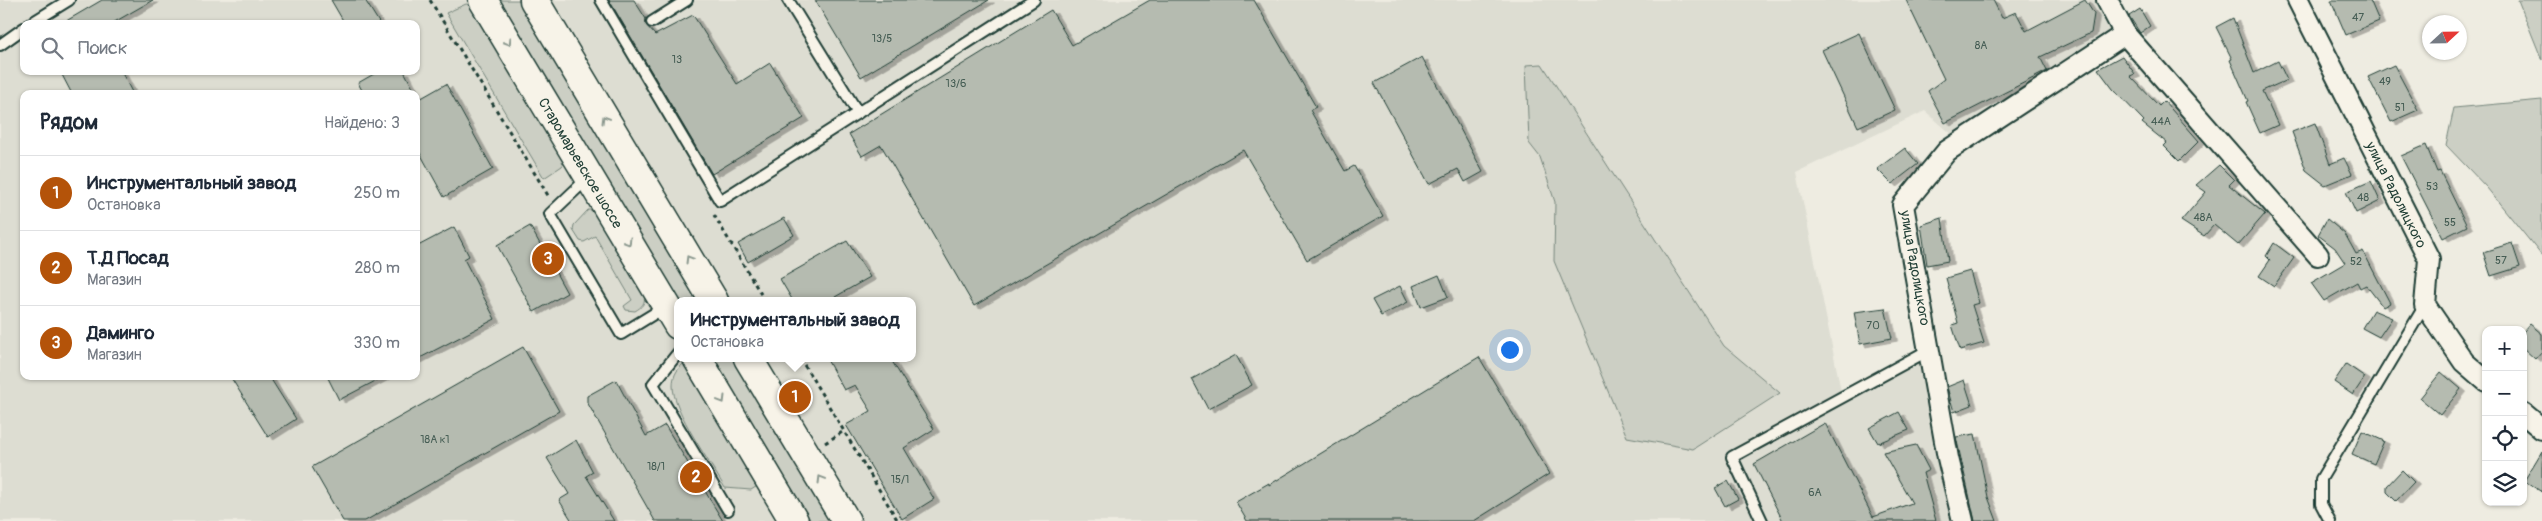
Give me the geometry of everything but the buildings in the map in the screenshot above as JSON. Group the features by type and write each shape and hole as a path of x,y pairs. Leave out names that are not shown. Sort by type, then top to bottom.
{"main road":[{"name":"Старомарьевское шоссе","path":"483,0 672,316"},
{"path":"534,0 712,297"},
{"path":"699,362 794,521"},
{"path":"750,362 846,521"}],"street":[{"path":"2107,0 2125,34 2318,255"},
{"name":"улица Радолицкого","path":"2298,0 2429,259 2425,305"},
{"name":"улица Радолицкого","path":"1963,521 1948,458 1903,205 1947,151 2125,34"},
{"path":"2425,305 2464,362 2482,378"},
{"path":"2527,416 2542,429"}],"lane":[{"path":"36,20 69,0"},
{"path":"601,0 720,201 1034,0"},
{"path":"652,22 687,0"},
{"path":"788,0 858,113"},
{"path":"0,46 20,31"},
{"path":"589,177 550,214 621,334 672,316"},
{"path":"2330,521 2321,504 2321,478 2425,305"},
{"path":"1762,521 1732,457 1929,350"},
{"path":"674,358 653,384 728,510"}],"path":[{"path":"430,0 556,208"},
{"path":"802,362 898,521"}],"shaded area":[{"path":"0,0 476,0 674,336 674,362 690,362 786,521 0,521"},
{"path":"498,0 519,0 697,297 677,297"},
{"path":"545,0 2101,0 2118,33 1955,137 1925,111 1797,172 1843,401 1926,356 1959,521 857,521 762,362 916,362 916,297 723,297"},
{"path":"2518,0 2542,0 2542,60"},
{"path":"466,4 477,7 567,159 562,166 544,178 446,13"},
{"path":"1542,64 1724,346 1780,393 1693,449 1627,437 1554,261 1555,202 1540,157 1529,143 1526,65"},
{"path":"2542,100 2542,256 2487,188 2446,145 2454,108"},
{"path":"588,210 593,210 644,294 643,304 635,311 626,310 624,306 632,300 595,236 584,242 580,241 573,230 574,225"},
{"path":"685,362 759,485 751,490 725,488 686,423 674,396 673,385 676,372"},
{"path":"715,362 735,362 831,521 811,521"}],"place":[{"name":"Даминго","path":"548,259"},
{"name":"Инструментальный завод","path":"795,397"},
{"name":"Т.Д Посад","path":"696,477"}]}
